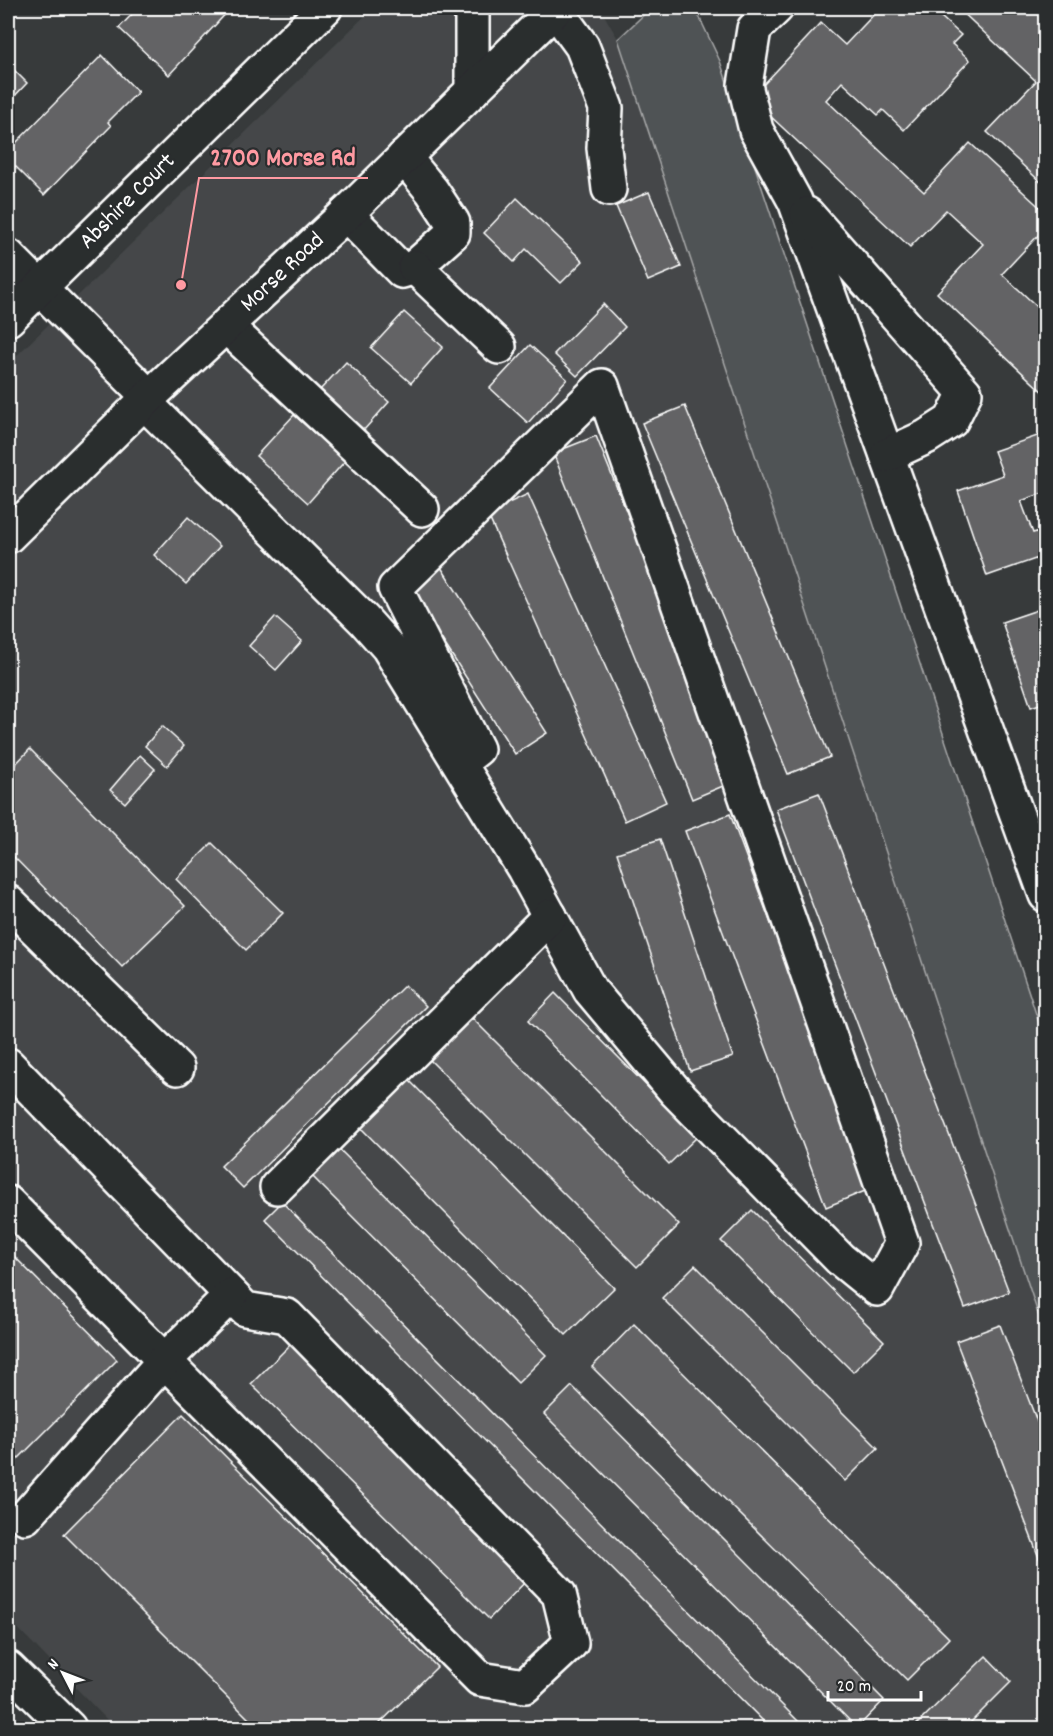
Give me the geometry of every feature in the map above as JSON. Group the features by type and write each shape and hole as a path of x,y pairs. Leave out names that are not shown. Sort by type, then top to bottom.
{"street":[{"name":"Abshire Court","path":"8,320 325,8"},
{"path":"472,8 472,91"},
{"path":"556,8 582,46 606,108 604,148 609,189"},
{"name":"Morse Road","path":"8,536 147,400 346,214 556,8"},
{"path":"776,8 753,29 745,85 756,130 795,201 1046,895"},
{"path":"346,214 402,271 414,267 453,233 453,223 432,191 404,157"},
{"path":"795,201 965,393 951,421 926,437 887,455"},
{"path":"8,256 388,647 524,870 590,990 675,1091 840,1259 877,1289 902,1243 602,386 395,588 477,749 459,763"},
{"path":"414,267 499,347"},
{"path":"226,326 422,509"},
{"path":"8,902 177,1068"},
{"path":"277,1187 550,916"},
{"path":"8,1065 245,1309 287,1316 559,1594 571,1643 525,1686 480,1679 8,1203"},
{"path":"25,1517 164,1361 231,1295"},
{"path":"8,1668 69,1728"}],"shaded area":[{"path":"373,8 600,8 618,39 1045,1335 1045,1728 733,1728 726,1722 719,1728 115,1728 8,1618 8,364"},
{"path":"651,8 695,8 720,61 1045,1041 1045,1335 618,39"}],"building":[{"path":"138,8 231,8 169,75 119,28"},
{"path":"880,8 931,8 961,35 952,44 970,60 904,130 883,110 878,115 842,82 826,100 924,192 970,143 1046,213 1046,227 1002,274 1046,315 1046,395 937,293 983,244 946,210 910,247 751,98 821,23 845,45"},
{"path":"958,8 1046,8 1046,187 987,132 1036,81"},
{"path":"102,55 138,92 108,122 111,126 44,195 8,159 8,151"},
{"path":"8,64 27,83 8,103"},
{"path":"649,192 681,267 648,281 616,206"},
{"path":"517,198 583,261 561,283 526,249 514,262 484,233"},
{"path":"603,304 625,327 577,376 554,354"},
{"path":"404,312 443,347 411,383 371,348"},
{"path":"530,345 567,379 528,423 490,388"},
{"path":"346,362 389,402 363,431 319,391"},
{"path":"685,406 830,757 788,774 642,423"},
{"path":"294,415 345,461 308,503 256,456"},
{"path":"1046,433 1046,492 1021,501 1033,533 1046,529 1046,562 1044,556 987,576 958,491 1003,475 994,451"},
{"path":"596,436 735,781 692,799 553,453"},
{"path":"528,494 666,802 625,821 487,513"},
{"path":"188,517 220,546 186,584 154,555"},
{"path":"439,564 547,733 515,754 407,585"},
{"path":"1046,607 1046,702 1031,707 1002,622"},
{"path":"275,617 302,641 276,670 249,646"},
{"path":"162,726 184,746 167,766 145,746"},
{"path":"30,749 185,906 122,967 8,851 8,772"},
{"path":"140,755 155,769 125,803 110,790"},
{"path":"819,793 1009,1292 965,1308 776,809"},
{"path":"730,814 870,1189 826,1207 685,831"},
{"path":"660,839 733,1057 690,1071 617,853"},
{"path":"212,843 283,913 246,950 176,879"},
{"path":"405,985 426,1006 243,1188 221,1166"},
{"path":"555,993 697,1137 669,1164 528,1021"},
{"path":"470,1016 679,1225 637,1267 428,1058"},
{"path":"407,1078 614,1288 566,1335 359,1126"},
{"path":"337,1147 546,1355 518,1383 310,1174"},
{"path":"282,1202 805,1728 770,1728 265,1219"},
{"path":"752,1210 884,1341 853,1372 721,1241"},
{"path":"8,1250 117,1360 8,1469"},
{"path":"695,1265 878,1448 845,1481 662,1298"},
{"path":"634,1324 949,1638 907,1680 592,1367"},
{"path":"1000,1325 1046,1445 1046,1576 956,1341"},
{"path":"293,1342 530,1577 489,1619 251,1384"},
{"path":"572,1386 884,1700 857,1728 544,1414"},
{"path":"183,1414 437,1667 375,1728 258,1728 64,1534"},
{"path":"986,1656 1011,1682 965,1728 913,1728"}],"place":[{"name":"2700 Morse Rd","path":"181,285"}]}
